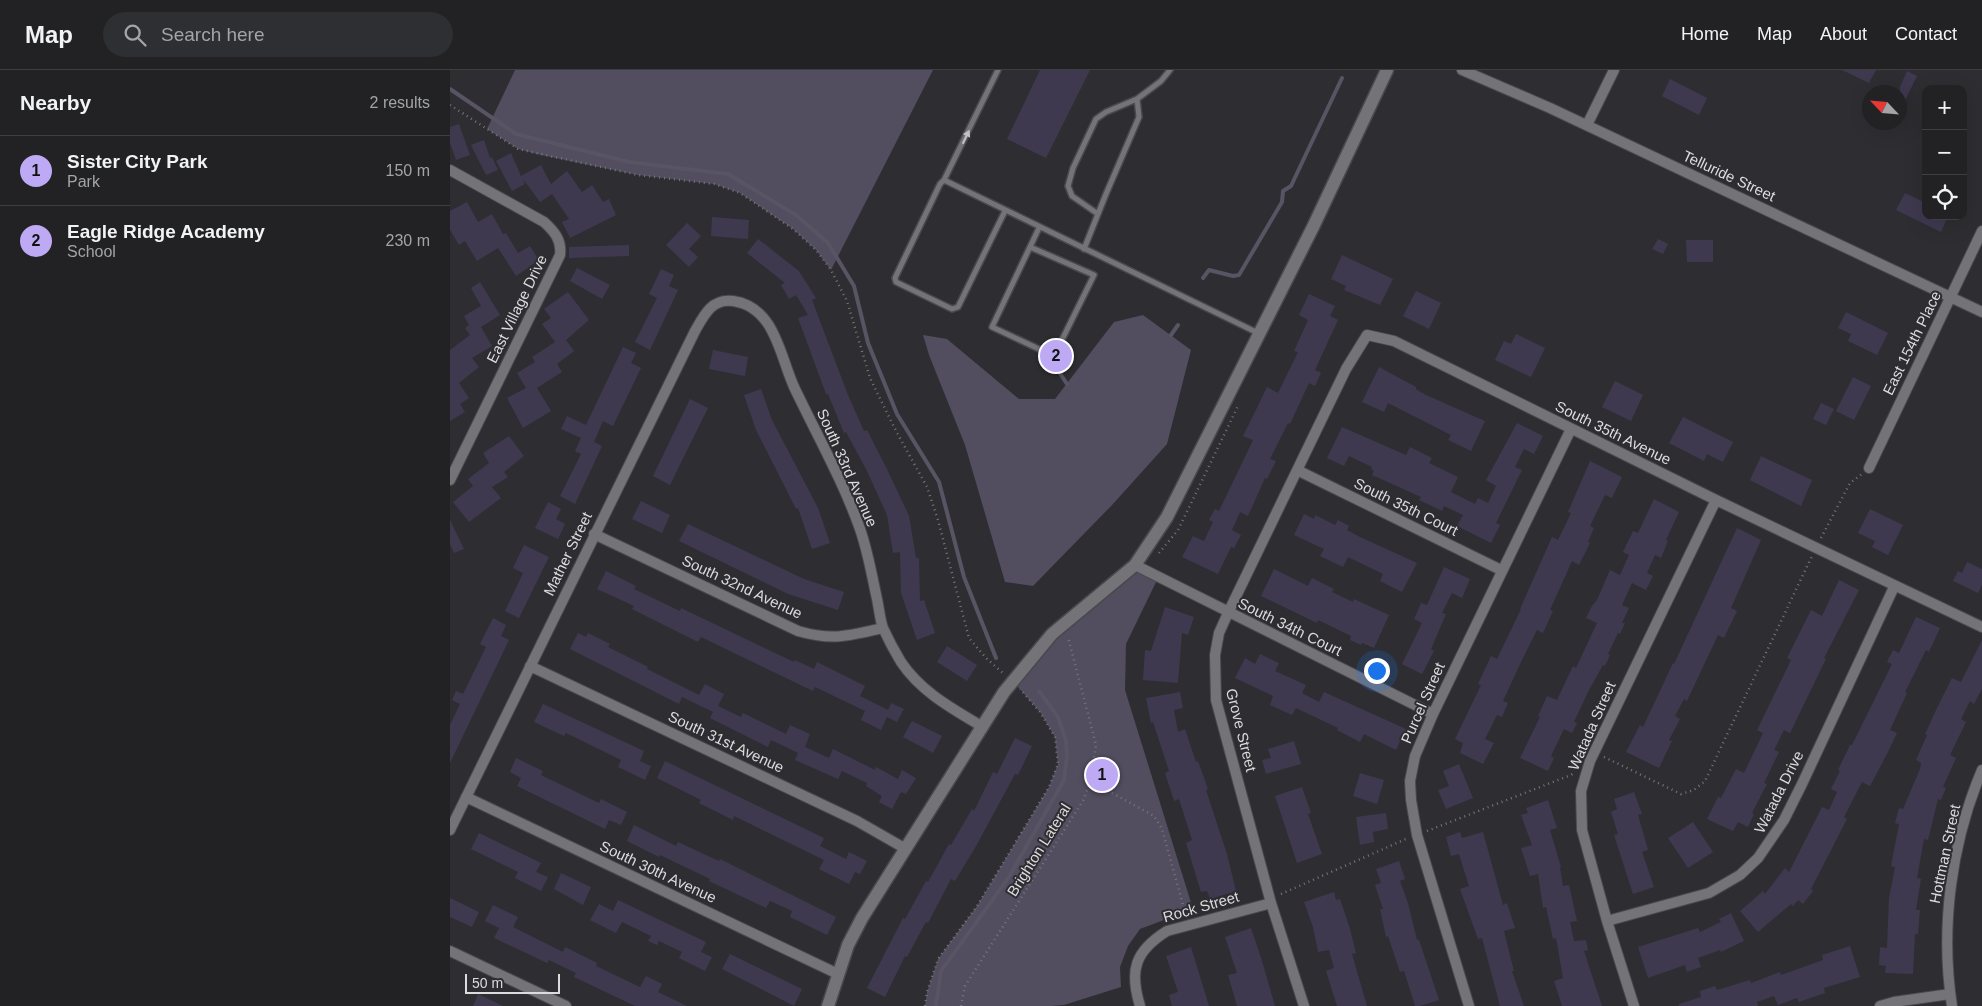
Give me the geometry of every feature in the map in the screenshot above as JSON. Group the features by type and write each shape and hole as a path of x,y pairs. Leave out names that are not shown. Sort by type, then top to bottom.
{"street":[{"path":"828,1006 848,945 862,918 1004,692 1052,634 1135,565 1167,517 1314,226 1387,70"},
{"name":"Telluride Street","path":"1462,70 1587,125 1982,312"},
{"path":"1587,125 1614,70"},
{"name":"East Village Drive","path":"450,170 544,222 553,230 559,240 561,250 450,480"},
{"name":"East 154th Place","path":"1869,468 1982,231"},
{"name":"Mather Street","path":"450,830 702,317 708,308 724,301"},
{"name":"South 33rd Avenue","path":"724,301 738,302 754,310 766,321 776,339 793,383 860,529 883,628 902,662 914,678 938,700 983,727"},
{"name":"South 35th Avenue","path":"1299,470 1346,369 1367,335 1394,341 1894,587 1982,627"},
{"name":"Purcel Street","path":"1469,1006 1417,835 1410,782 1415,756 1433,714 1501,570 1571,429"},
{"name":"South 35th Court","path":"1299,470 1501,570"},
{"name":"Grove Street","path":"1299,470 1219,633 1214,676 1216,700 1270,903 1304,1006"},
{"name":"Watada Street","path":"1634,1006 1607,921 1582,830 1581,791 1590,760 1716,500"},
{"name":"South 32nd Avenue","path":"594,534 798,631 816,636 835,638 883,628"},
{"name":"South 34th Court","path":"1135,565 1433,714"},
{"name":"Watada Drive","path":"1607,921 1709,893 1740,875 1758,858 1784,820 1894,587"},
{"name":"South 31st Avenue","path":"530,666 858,821 906,849"},
{"name":"Hottman Street","path":"1952,1006 1947,949 1952,884 1966,815 1982,770"},
{"name":"South 30th Avenue","path":"466,797 838,974"},
{"name":"Rock Street","path":"1140,1006 1134,974 1138,958 1154,938 1167,930 1270,903"},
{"path":"450,951 566,1006"},
{"path":"1880,1006 1894,1002 1950,994"}],"lane":[{"path":"998,70 944,180 940,184 895,278 896,282 952,309 958,307 1005,211"},
{"path":"1098,214 1072,196 1068,186 1073,168 1096,120 1106,112 1137,99 1161,81 1170,70"},
{"path":"1084,250 1139,116 1137,99"},
{"path":"944,180 1084,250 1260,334"},
{"path":"1030,247 1094,275 1054,356 992,327 1039,228"}],"path":[{"name":"Brighton Lateral","path":"961,1006 965,986 1084,799 1090,781 1096,745 1068,636"},
{"path":"1090,781 1154,816 1162,829 1189,925"}],"shaded area":[{"path":"515,70 933,70 831,270 816,250 793,229 740,193 714,184 638,175 518,149 487,129"},
{"path":"1143,315 1191,350 1167,444 1113,504 1033,586 1005,582 965,445 929,355 923,335 947,339 1019,399 1055,399 1114,322"},
{"path":"1135,565 1158,578 1126,644 1125,690 1193,909 1140,929 1128,946 1120,967 1121,987 1064,1005 925,1006 927,992 938,959 977,906 1049,787 1058,764 1055,737 1040,712 1013,681 1052,634"}],"building":[{"path":"1040,70 1090,70 1046,158 1007,139"},
{"path":"1842,70 1876,70 1869,83"},
{"path":"1907,71 1917,76 1907,97 1907,85 1901,85"},
{"path":"1670,79 1707,98 1699,115 1662,96"},
{"path":"459,124 470,155 456,160 450,143 450,127"},
{"path":"484,140 490,158 492,157 498,170 486,175 471,145"},
{"path":"511,153 521,176 541,165 551,184 567,171 582,192 592,185 603,202 609,199 616,215 570,238 562,222 569,219 552,194 540,202 523,179 525,184 512,191 496,161"},
{"path":"1905,193 1922,201 1922,220 1946,220 1941,232 1896,210"},
{"path":"467,202 478,222 492,214 503,234 506,233 518,253 530,246 539,260 516,276 498,248 477,261 465,241 459,245 450,230 450,211"},
{"path":"712,217 749,220 748,239 711,236"},
{"path":"687,223 701,236 689,249 698,257 689,267 666,245"},
{"path":"758,239 799,271 816,298 812,300 848,395 864,431 867,430 909,516 916,558 919,558 920,601 924,600 935,633 917,640 901,593 900,552 893,553 887,515 867,471 846,432 844,433 828,394 826,394 798,318 808,315 796,295 789,299 781,285 785,283 747,253"},
{"path":"1658,239 1668,244 1663,254 1652,249"},
{"path":"1686,240 1713,240 1713,262 1687,262"},
{"path":"629,245 629,256 569,258 569,247"},
{"path":"1342,255 1393,279 1380,305 1344,290 1346,286 1331,279"},
{"path":"577,268 610,285 602,299 570,281"},
{"path":"661,269 674,275 669,286 678,290 650,350 635,342 657,298 649,294"},
{"path":"480,282 500,315 481,327 492,346 472,358 479,367 459,383 469,398 460,404 465,412 450,421 450,350 470,335 465,328 469,325 464,316 481,306 471,288"},
{"path":"1416,291 1441,303 1429,329 1403,316"},
{"path":"568,292 589,320 566,340 574,351 557,364 562,372 537,388 551,411 523,428 507,398 526,388 517,373 535,362 532,357 555,342 542,324 551,318 544,309"},
{"path":"1309,294 1335,306 1330,316 1338,320 1315,370 1321,373 1315,386 1309,383 1290,424 1288,423 1270,459 1276,461 1267,479 1265,478 1248,516 1240,512 1232,530 1241,535 1234,548 1231,547 1218,574 1182,557 1193,536 1204,541 1213,522 1209,520 1215,509 1219,511 1253,440 1243,436 1267,387 1278,393 1298,352 1294,351 1308,320 1299,315"},
{"path":"1846,312 1888,333 1877,355 1848,341 1851,334 1838,328"},
{"path":"1516,334 1545,348 1531,377 1495,360 1504,341 1511,344"},
{"path":"623,347 636,353 631,363 641,368 613,426 603,421 594,442 602,446 575,504 560,496 581,454 575,451 581,438 561,429 567,416 586,425"},
{"path":"713,350 748,357 745,376 709,369"},
{"path":"1379,367 1416,387 1416,389 1426,395 1485,421 1471,451 1448,440 1451,435 1388,403 1384,412 1362,402"},
{"path":"1853,377 1871,386 1854,420 1836,411"},
{"path":"1615,381 1643,395 1631,421 1602,407"},
{"path":"761,389 772,420 818,508 830,543 812,549 798,508 796,509 756,430 744,395"},
{"path":"690,399 708,408 670,485 653,476"},
{"path":"1821,403 1834,409 1826,425 1813,419"},
{"path":"1683,417 1733,442 1723,462 1707,454 1704,461 1669,443"},
{"path":"1517,423 1543,436 1534,454 1524,449 1515,467 1522,470 1496,523 1500,525 1491,543 1457,526 1463,515 1444,506 1442,511 1419,500 1421,497 1372,475 1374,471 1371,469 1372,467 1349,456 1344,466 1327,458 1342,427 1406,455 1410,447 1432,458 1429,463 1458,477 1451,492 1475,504 1478,498 1488,503 1496,486 1486,480"},
{"path":"509,436 524,456 504,472 508,477 492,487 501,498 469,522 453,502 473,486 468,479 489,463 483,453"},
{"path":"1761,456 1812,480 1801,506 1750,480"},
{"path":"1590,461 1622,477 1612,498 1605,495 1590,526 1594,528 1588,542 1590,543 1579,565 1572,561 1550,610 1553,611 1543,633 1537,630 1521,662 1503,701 1508,703 1502,717 1497,715 1485,739 1494,743 1483,764 1460,753 1463,743 1455,739 1481,685 1478,684 1491,656 1497,659 1552,537 1558,540 1571,513 1568,512"},
{"path":"1654,499 1679,512 1666,540 1668,541 1661,558 1655,555 1647,573 1653,576 1646,590 1632,583 1622,605 1629,608 1622,623 1625,623 1608,654 1610,655 1605,666 1603,665 1589,690 1574,722 1577,723 1572,733 1564,729 1551,756 1554,758 1548,771 1520,758 1540,717 1538,716 1547,696 1557,700 1573,666 1576,668 1597,623 1586,618 1597,600 1610,570 1620,575 1629,555 1623,552 1633,531 1638,533"},
{"path":"641,501 670,515 662,533 632,519"},
{"path":"548,502 561,509 556,519 565,524 558,539 535,528"},
{"path":"1870,509 1903,525 1888,555 1872,547 1875,541 1858,533"},
{"path":"1304,514 1314,519 1315,515 1335,525 1338,520 1349,526 1347,530 1358,536 1417,563 1402,592 1380,581 1383,574 1348,557 1343,567 1320,556 1324,549 1294,535"},
{"path":"450,520 464,549 454,553 450,544"},
{"path":"688,524 804,579 844,592 838,610 788,594 679,541"},
{"path":"1737,528 1761,540 1731,608 1737,611 1724,638 1718,635 1687,701 1684,699 1675,716 1680,719 1669,740 1672,741 1659,768 1626,752 1640,725 1643,727"},
{"path":"524,545 549,557 519,618 505,611 523,573 513,568"},
{"path":"1967,562 1982,569 1982,585 1978,593 1953,581 1958,571 1962,573"},
{"path":"1444,567 1470,579 1462,598 1452,593 1442,613 1446,614 1431,649 1434,651 1422,674 1402,664 1422,623 1414,619 1421,603 1427,605"},
{"path":"1274,569 1308,586 1312,578 1334,589 1332,592 1353,602 1354,599 1389,615 1374,648 1350,640 1351,636 1318,620 1317,623 1261,596"},
{"path":"606,571 636,586 634,589 680,611 681,608 794,662 795,660 814,669 817,662 865,686 860,696 888,710 891,703 904,709 897,722 887,717 881,730 861,720 865,711 815,687 813,691 701,637 698,642 632,609 634,606 597,589"},
{"path":"1839,580 1859,590 1824,658 1826,659 1790,733 1784,730 1774,750 1779,752 1764,783 1767,784 1752,813 1754,814 1748,827 1738,822 1733,831 1707,819 1718,797 1721,798 1736,769 1744,773 1763,733 1757,730 1791,660 1787,658 1811,610 1822,616"},
{"path":"1165,607 1194,617 1188,635 1182,633 1178,683 1143,680 1145,650 1151,651"},
{"path":"1916,617 1940,628 1929,652 1926,650 1905,692 1907,693 1890,730 1897,733 1888,752 1870,786 1862,782 1844,817 1847,819 1811,889 1813,891 1803,904 1798,900 1793,906 1791,904 1758,932 1740,911 1763,891 1765,894 1785,868 1789,872 1822,807 1829,810 1837,792 1831,789 1840,771 1838,770 1892,664 1887,662 1893,650 1899,653"},
{"path":"493,618 506,625 501,636 509,640 450,763 450,725 460,704 452,700 456,691 463,694 486,647 480,644"},
{"path":"578,633 586,637 588,633 610,644 608,647 699,695 705,684 724,694 718,706 741,717 743,713 786,734 790,725 810,734 805,747 829,758 833,749 875,770 876,767 898,779 902,770 916,778 906,794 901,792 892,809 879,802 882,796 866,786 867,783 842,771 838,779 795,760 798,753 771,740 768,747 710,718 713,712 682,697 679,704 570,649"},
{"path":"1982,640 1982,689 1974,704 1970,701 1961,719 1966,722 1950,755 1956,758 1943,787 1946,788 1941,800 1938,799 1928,840 1924,839 1917,878 1921,879 1916,910 1920,910 1918,934 1915,934 1913,974 1885,973 1886,966 1879,965 1880,947 1887,948 1889,898 1895,867 1891,866 1899,824 1895,823 1899,808 1903,809 1920,769 1921,763 1916,760 1937,708 1952,678 1961,682"},
{"path":"947,646 977,665 967,681 937,662"},
{"path":"1260,654 1279,663 1275,671 1306,685 1302,693 1319,702 1324,692 1406,729 1396,750 1364,734 1360,742 1337,730 1338,728 1296,708 1292,715 1270,705 1273,696 1235,678 1245,658 1255,664"},
{"path":"1180,692 1183,708 1174,710 1178,732 1185,729 1196,762 1198,761 1227,854 1236,891 1210,899 1207,891 1201,892 1186,843 1192,840 1179,799 1174,801 1165,773 1169,771 1153,722 1151,723 1146,698"},
{"path":"543,704 644,751 640,761 651,766 645,780 618,767 621,760 566,733 564,736 534,722"},
{"path":"912,721 942,736 933,753 903,737"},
{"path":"1015,738 1032,746 1018,775 1015,774 975,848 955,881 951,879 928,923 926,922 907,957 905,956 885,997 867,988 903,918 905,919 926,881 928,882 949,844 951,845 972,809 974,811 993,772 997,774"},
{"path":"1294,741 1301,764 1266,774 1262,760 1271,758 1268,749"},
{"path":"516,758 543,771 541,775 599,803 601,799 627,812 621,825 609,820 605,829 517,786 521,778 510,772"},
{"path":"665,761 824,838 820,846 846,859 849,852 867,861 860,874 855,872 849,884 819,869 824,860 734,816 733,820 699,803 701,800 657,778"},
{"path":"1459,764 1473,798 1446,809 1438,790 1449,786 1443,771"},
{"path":"1360,773 1384,780 1377,804 1353,796"},
{"path":"1302,787 1311,813 1308,814 1322,854 1297,863 1275,796"},
{"path":"1634,792 1642,814 1638,815 1648,850 1642,852 1654,887 1633,894 1614,835 1618,834 1611,812 1617,809 1614,799"},
{"path":"1548,800 1557,828 1550,830 1561,867 1563,886 1569,885 1577,921 1570,922 1574,941 1586,940 1588,950 1584,951 1602,1006 1562,1006 1554,981 1563,978 1556,938 1553,939 1546,907 1543,908 1538,874 1530,876 1521,848 1532,845 1521,815 1528,813 1526,808"},
{"path":"1386,813 1388,829 1373,832 1374,842 1360,845 1356,817"},
{"path":"1693,822 1713,852 1688,868 1668,838"},
{"path":"634,825 676,846 678,842 719,861 720,859 836,917 827,935 790,917 792,911 770,901 766,908 709,881 710,879 627,841"},
{"path":"1460,832 1462,838 1483,832 1503,905 1507,903 1515,928 1504,931 1514,971 1512,971 1524,1006 1500,1006 1482,938 1478,939 1460,889 1469,886 1459,854 1451,856 1446,837"},
{"path":"479,833 541,863 536,872 548,877 541,891 515,878 518,872 471,849"},
{"path":"1399,861 1405,879 1400,881 1408,903 1417,940 1419,940 1439,1000 1420,1006 1415,1006 1404,971 1400,972 1388,936 1386,937 1380,909 1383,909 1375,885 1381,883 1376,869"},
{"path":"561,873 591,887 583,905 554,889"},
{"path":"1334,892 1336,900 1340,899 1350,929 1356,953 1352,954 1367,1006 1337,1006 1326,971 1334,968 1329,950 1318,952 1313,927 1304,902"},
{"path":"450,898 479,912 472,927 450,917"},
{"path":"618,900 706,942 701,952 712,957 705,971 679,958 682,952 659,941 657,945 648,941 651,936 622,922 616,933 590,920 599,904 613,911"},
{"path":"493,905 518,917 513,927 563,952 565,947 597,963 596,966 640,987 646,976 662,984 658,992 687,1006 635,1006 574,977 576,973 549,960 547,963 494,938 499,928 485,921"},
{"path":"1731,913 1744,941 1721,952 1720,950 1698,958 1701,967 1687,972 1685,965 1648,978 1638,947 1698,928 1700,932 1721,922 1719,919"},
{"path":"1251,928 1275,1006 1237,1006 1228,975 1237,973 1225,937"},
{"path":"1850,946 1860,977 1824,988 1825,993 1799,1002 1797,998 1778,1005 1774,996 1757,1002 1758,1006 1679,1006 1679,1004 1701,997 1700,991 1715,986 1717,990 1750,980 1751,983 1780,972 1781,975 1823,960 1822,955"},
{"path":"1191,947 1209,1006 1172,1006 1169,995 1178,992 1166,956"},
{"path":"730,954 802,989 794,1006 722,969"},
{"path":"478,994 503,1006 473,1006"}],"waterway":[{"path":"1203,278 1209,270 1233,276 1239,275 1282,202 1283,191 1291,186 1342,78"},
{"path":"450,89 516,134 629,162 728,174 796,215 828,243 854,286 868,343 897,414 939,482 964,577 996,658"},
{"path":"1171,335 1178,325"},
{"path":"1052,361 1067,384"},
{"path":"936,1006 941,971 1009,877 1064,780 1067,756 1066,741 1058,717 1039,691"}],"place":[{"name":"Eagle Ridge Academy","path":"1056,356"},
{"name":"Sister City Park","path":"1102,775"}]}
